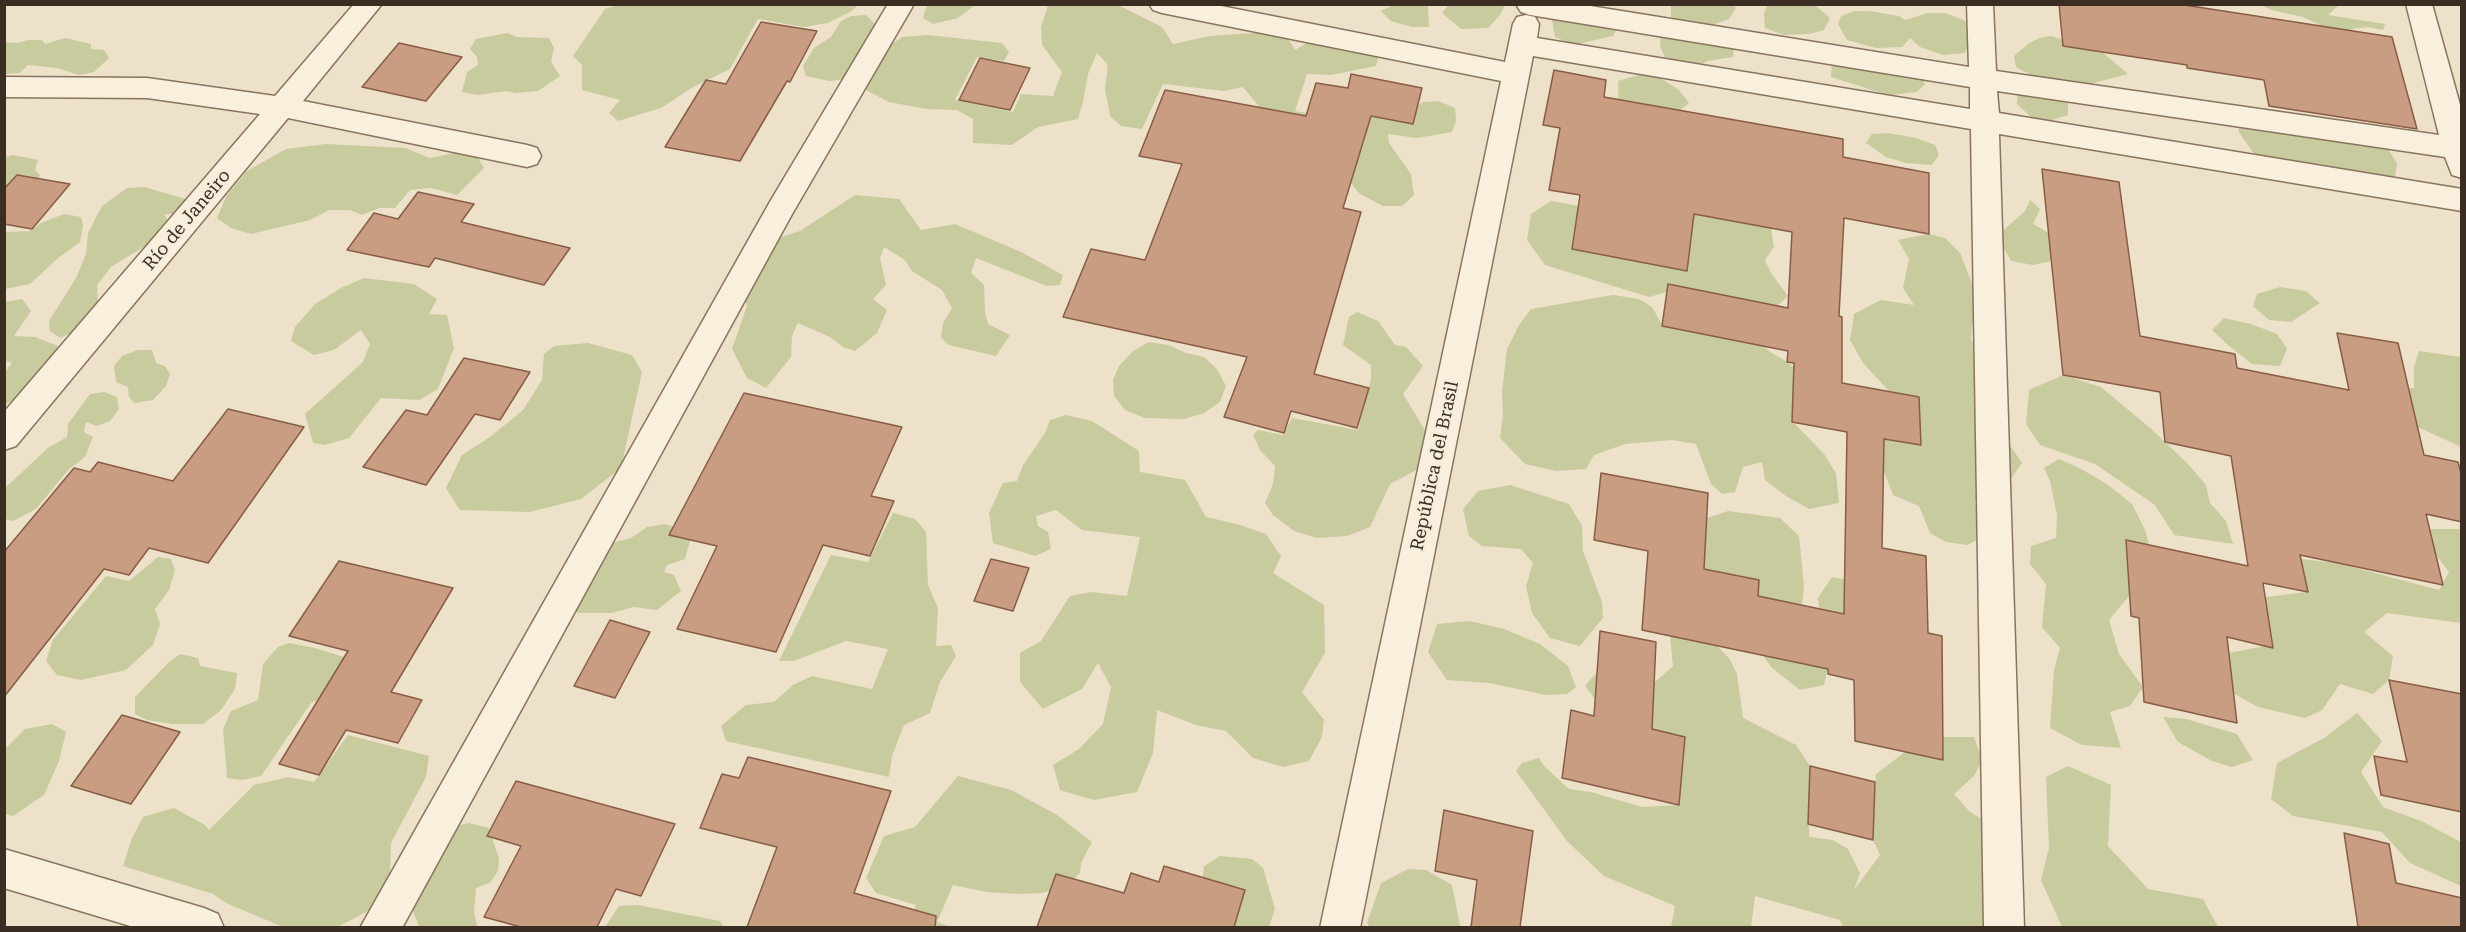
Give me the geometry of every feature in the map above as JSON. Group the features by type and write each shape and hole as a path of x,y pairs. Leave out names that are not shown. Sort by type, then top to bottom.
{"street":[{"name":"Río de Janeiro","path":"4,436 369,4"},
{"path":"380,927 781,208 901,4"},
{"path":"1162,4 1519,60 1985,123 2462,200"},
{"path":"1980,4 1984,79 2004,927"},
{"path":"1530,5 2460,155 2419,4"},
{"name":"República del Brasil","path":"1341,927 1530,5"},
{"path":"4,87 147,88 282,107 527,156"},
{"path":"4,868 204,927"}],"green space":[{"path":"927,4 975,5 958,18 933,24 923,18"},
{"path":"1449,4 1505,5 1500,15 1488,28 1461,29 1442,13"},
{"path":"1733,4 1736,8 1729,19 1715,24 1690,25 1671,17 1671,5"},
{"path":"619,5 858,5 850,12 828,23 804,27 758,19 730,69 693,87 661,108 618,121 609,113 620,100 582,90 582,65 573,56 605,9"},
{"path":"1048,5 1118,5 1162,27 1173,44 1210,36 1269,32 1289,40 1295,50 1312,40 1379,53 1376,66 1331,75 1307,74 1295,111 1306,113 1313,118 1277,128 1243,87 1224,91 1163,84 1142,129 1121,126 1110,116 1105,89 1108,65 1097,53 1088,74 1078,119 1038,127 1012,145 973,143 973,119 957,110 926,109 889,102 864,89 888,47 902,37 928,35 1002,43 1009,52 1004,61 977,57 955,100 1013,112 1021,94 1053,96 1062,72 1042,45 1041,27"},
{"path":"1394,5 1428,5 1429,27 1412,27 1391,21 1381,11"},
{"path":"1767,5 1815,5 1830,18 1824,30 1809,34 1784,35 1765,28 1764,14"},
{"path":"2260,5 2337,5 2328,15 2385,24 2383,30 2368,27 2352,29 2339,34 2303,17"},
{"path":"1559,7 1617,28 1613,36 1574,45 1555,37 1552,20"},
{"path":"1855,11 1899,16 1905,20 1928,13 1945,13 1964,20 1972,31 1971,38 1965,53 1943,55 1920,47 1910,38 1902,47 1876,48 1847,40 1838,24 1841,16"},
{"path":"866,15 875,24 874,31 847,79 829,81 806,76 803,66 814,48 831,37 841,21 851,16"},
{"path":"507,33 517,37 549,38 554,48 551,62 560,76 538,91 516,93 506,91 478,95 462,92 467,72 478,65 477,57 470,49 476,39"},
{"path":"1661,33 1734,42 1733,57 1708,61 1692,68 1668,63 1660,47"},
{"path":"2051,36 2102,52 2128,74 2063,91 2068,103 2068,115 2045,122 2031,117 2017,104 2018,89 2052,86 2016,67 2014,56 2039,38"},
{"path":"65,38 91,44 91,49 104,50 109,58 94,72 79,75 57,68 28,65 20,73 5,74 5,42 42,40 45,44"},
{"path":"1832,63 1918,69 1925,84 1917,92 1891,95 1831,77"},
{"path":"1642,74 1662,79 1679,90 1689,103 1666,122 1619,113 1618,81"},
{"path":"1438,101 1455,108 1456,121 1452,132 1417,138 1388,134 1389,143 1411,174 1414,195 1402,206 1383,206 1360,194 1334,164 1357,117 1398,113 1424,102"},
{"path":"2264,108 2282,111 2318,132 2386,146 2397,163 2395,177 2364,180 2259,161 2238,131 2242,121"},
{"path":"1888,133 1916,138 1935,145 1939,155 1932,165 1906,163 1886,157 1866,143 1872,134"},
{"path":"326,144 405,148 430,158 464,151 478,158 484,168 457,195 431,188 410,190 395,208 379,208 362,215 350,210 329,210 310,220 251,234 231,228 217,218 227,195 247,171 286,149"},
{"path":"13,155 38,160 35,170 40,175 37,184 5,202 5,157"},
{"path":"1647,186 1771,228 1774,247 1765,260 1771,273 1788,296 1774,309 1750,306 1728,296 1668,284 1667,292 1649,297 1545,265 1527,240 1531,214 1551,201 1579,206 1572,249 1687,271 1692,228"},
{"path":"144,187 189,200 187,214 164,214 169,223 156,239 111,267 97,285 98,307 78,330 60,338 50,331 49,321 76,278 86,254 88,233 102,206 127,188"},
{"path":"855,195 899,199 921,230 955,224 1021,252 1063,275 1060,285 1047,286 976,258 971,273 984,285 985,313 988,324 1010,335 996,356 949,345 941,338 943,323 952,308 942,290 912,271 905,260 884,247 880,258 886,285 873,299 887,310 877,333 855,351 798,323 792,336 791,357 766,388 747,378 732,349 747,306 733,265 762,243 800,231"},
{"path":"2030,200 2040,209 2033,224 2049,233 2052,261 2033,265 2011,261 1997,236 2025,211"},
{"path":"64,214 81,217 83,226 80,242 30,284 5,289 5,232 29,231 41,223"},
{"path":"1929,234 1945,238 1960,253 1974,288 1990,308 1972,325 1971,339 1982,362 1992,396 1975,412 2005,438 2022,463 2007,484 1983,487 1975,502 1983,537 1967,545 1946,542 1930,533 1919,506 1893,495 1884,471 1872,460 1884,439 1921,445 1919,397 1889,391 1863,363 1850,340 1854,314 1881,300 1914,305 1903,288 1909,259 1898,240"},
{"path":"364,278 414,284 437,299 429,314 447,315 454,348 438,389 419,400 381,398 349,438 325,445 313,443 305,414 363,362 370,344 361,330 334,350 314,355 291,341 295,327 315,304 341,288"},
{"path":"2280,287 2306,291 2320,303 2291,322 2269,320 2253,306 2257,294"},
{"path":"1613,295 1639,299 1652,307 1663,326 1724,338 1740,336 1753,338 1803,376 1793,422 1824,454 1836,473 1839,503 1809,509 1786,496 1765,480 1762,462 1743,467 1735,492 1722,494 1711,484 1696,444 1672,440 1625,444 1594,455 1586,469 1556,471 1525,464 1500,438 1507,349 1519,325 1531,309"},
{"path":"22,299 31,311 14,336 35,337 58,346 55,376 6,404 5,408 5,372 12,363 5,360 5,302"},
{"path":"1357,312 1378,321 1395,345 1406,347 1423,366 1403,394 1429,437 1428,464 1390,484 1370,527 1347,536 1317,538 1294,531 1273,515 1265,503 1273,484 1275,466 1260,450 1253,435 1258,430 1283,435 1292,418 1358,430 1371,379 1371,365 1343,345 1349,317"},
{"path":"2224,318 2251,324 2277,334 2287,349 2280,366 2252,364 2229,346 2212,330"},
{"path":"1149,342 1168,345 1186,353 1204,357 1217,369 1226,386 1220,402 1204,413 1184,419 1145,418 1125,410 1114,396 1113,380 1119,366 1133,351"},
{"path":"588,343 632,355 642,372 621,468 581,499 530,512 460,510 446,488 462,455 490,437 523,410 542,380 544,354 554,346"},
{"path":"138,350 152,350 156,363 165,366 170,374 166,386 153,400 134,403 129,397 128,387 116,382 114,366 122,356"},
{"path":"2419,351 2461,357 2461,447 2407,422 2393,389 2414,388 2414,367"},
{"path":"2063,375 2101,387 2187,463 2206,485 2210,503 2226,521 2233,544 2174,535 2155,505 2095,464 2040,445 2026,424 2029,390"},
{"path":"104,392 117,397 119,409 110,421 97,426 86,422 84,432 93,437 85,457 69,469 36,509 13,521 5,519 5,488 48,448 67,437 68,424 90,394"},
{"path":"1066,415 1092,421 1139,451 1140,472 1185,480 1206,517 1266,534 1281,556 1273,573 1324,605 1325,653 1302,692 1324,720 1322,737 1309,761 1283,767 1253,758 1226,731 1196,725 1157,710 1153,753 1137,792 1094,800 1060,790 1053,765 1079,749 1103,724 1111,687 1098,663 1082,689 1043,709 1020,682 1020,653 1041,641 1070,596 1090,592 1127,596 1140,537 1082,530 1056,510 1036,516 1038,526 1048,532 1051,549 1035,556 993,543 989,513 1003,483 1017,481 1023,465 1045,433 1050,420"},
{"path":"2059,459 2107,484 2132,504 2145,530 2149,545 2126,545 2130,595 2109,620 2119,654 2143,687 2130,706 2110,712 2121,748 2082,745 2050,728 2054,670 2060,648 2042,627 2046,584 2030,564 2031,546 2056,538 2057,515 2050,481 2044,468"},
{"path":"1510,485 1569,504 1582,526 1583,551 1602,602 1603,618 1580,646 1550,638 1532,613 1526,586 1533,563 1521,549 1482,546 1469,536 1463,509 1478,491"},
{"path":"1728,511 1780,518 1799,536 1804,586 1801,615 1829,662 1824,685 1800,690 1771,667 1751,637 1705,583 1698,521"},
{"path":"893,513 915,519 926,532 928,585 938,608 936,646 951,645 956,656 940,682 930,713 904,725 892,756 889,777 726,741 721,726 746,705 774,702 793,685 812,676 872,689 888,649 846,641 794,661 779,661 831,555 868,562"},
{"path":"665,524 692,533 685,559 667,565 664,572 674,575 681,591 657,610 634,607 611,613 578,613 556,592 565,564 574,553 631,538 647,527"},
{"path":"2430,529 2461,529 2461,623 2387,613 2364,632 2393,656 2389,680 2373,694 2340,684 2322,710 2305,718 2258,707 2233,693 2229,653 2265,646 2258,598 2307,592 2301,559 2337,563 2439,590 2449,572 2436,555"},
{"path":"158,557 171,559 175,570 169,590 155,609 160,624 153,645 126,670 81,680 57,675 46,661 53,640 106,576 129,581"},
{"path":"1832,577 1858,582 1892,616 1820,616 1818,598"},
{"path":"1470,621 1504,629 1540,644 1568,666 1576,687 1567,694 1546,695 1489,683 1447,680 1428,652 1437,624"},
{"path":"1670,636 1716,645 1729,658 1737,674 1743,718 1796,745 1810,766 1809,837 1833,840 1848,849 1860,873 1854,890 1880,855 1873,840 1876,774 1905,752 1943,737 1974,737 1982,760 1974,776 1954,794 1969,811 1986,822 1989,927 1843,927 1840,920 1755,896 1751,927 1671,927 1675,906 1604,876 1567,841 1516,771 1522,763 1539,758 1545,767 1569,789 1591,792 1642,807 1679,805 1685,737 1612,720 1585,686 1597,672 1654,683 1673,666"},
{"path":"289,643 347,658 342,686 311,703 261,776 242,780 227,778 223,729 231,711 258,700 263,664 278,647"},
{"path":"180,654 198,658 200,666 237,673 235,689 221,710 203,724 172,724 147,720 135,714 135,697"},
{"path":"2357,713 2382,741 2361,772 2383,807 2421,821 2461,842 2461,886 2410,863 2382,832 2293,816 2271,799 2277,763 2324,738"},
{"path":"2163,717 2186,719 2237,734 2253,760 2232,767 2212,761 2178,742"},
{"path":"52,724 66,732 59,761 44,795 13,816 5,814 5,749 25,729"},
{"path":"348,735 429,756 426,777 391,843 390,882 368,911 337,927 283,927 226,903 213,894 123,866 132,838 143,817 174,808 205,825 209,830 254,785 288,777 314,782"},
{"path":"2068,766 2111,785 2108,846 2148,889 2203,899 2218,927 2062,927 2041,880 2049,848 2046,777"},
{"path":"958,776 1011,790 1057,815 1092,842 1081,863 1080,873 1063,888 1041,893 1018,894 987,892 953,885 937,922 950,927 907,927 916,905 876,893 866,878 884,836 915,827"},
{"path":"469,823 489,828 499,859 498,871 491,882 476,888 474,913 477,924 475,927 419,927 409,900 457,826"},
{"path":"1220,856 1252,859 1263,868 1275,909 1269,927 1197,928 1204,866"},
{"path":"1408,869 1426,870 1452,885 1460,925 1456,928 1370,927 1367,923 1381,883"},
{"path":"638,905 720,921 724,927 605,927 619,906"}],"building":[{"path":"2059,4 2178,4 2392,37 2417,129 2269,106 2264,80 2187,68 2187,65 2063,46"},
{"path":"761,22 817,31 790,82 787,81 740,161 665,147 706,80 726,84"},
{"path":"399,43 462,57 426,101 362,87"},
{"path":"980,58 1030,68 1010,110 959,100"},
{"path":"1554,70 1606,80 1604,97 1843,139 1843,157 1929,173 1929,234 1844,218 1839,316 1842,317 1842,383 1919,397 1921,445 1884,439 1882,548 1926,556 1928,633 1942,636 1943,760 1855,741 1854,680 1828,674 1828,669 1642,630 1648,551 1594,540 1601,473 1708,493 1704,569 1759,580 1758,596 1844,614 1847,432 1792,422 1794,363 1787,362 1788,351 1662,326 1668,284 1788,308 1792,232 1694,214 1687,271 1572,249 1580,195 1549,190 1560,128 1543,125"},
{"path":"1351,74 1422,88 1413,124 1371,116 1343,208 1361,212 1314,374 1369,388 1357,428 1291,411 1284,433 1224,417 1247,357 1063,317 1091,249 1145,260 1182,164 1139,156 1165,90 1306,116 1316,83 1348,88"},
{"path":"2042,169 2119,182 2140,336 2235,354 2237,368 2349,390 2337,333 2398,343 2424,455 2458,462 2462,477 2462,522 2426,514 2443,585 2300,555 2308,592 2263,583 2273,648 2227,637 2237,723 2144,702 2139,618 2131,616 2126,540 2248,566 2231,456 2165,442 2160,392 2063,375"},
{"path":"17,175 70,184 32,229 4,224 4,189"},
{"path":"418,192 474,204 461,222 570,248 544,285 435,258 429,267 347,250 374,213 398,219"},
{"path":"464,358 530,372 500,420 475,414 426,485 363,467 406,410 427,415"},
{"path":"744,393 902,427 871,496 894,501 870,556 823,545 776,652 677,629 717,546 669,535"},
{"path":"228,409 304,427 208,563 149,548 129,575 104,569 4,697 4,552 74,468 90,472 98,462 173,481"},
{"path":"991,559 1029,568 1013,611 974,601"},
{"path":"339,561 453,588 391,692 422,700 398,743 346,730 319,775 279,764 348,651 289,636"},
{"path":"610,620 650,632 615,698 574,686"},
{"path":"1600,631 1656,642 1652,729 1685,737 1679,805 1562,778 1571,710 1594,716"},
{"path":"2389,680 2462,694 2462,812 2381,795 2374,756 2407,762"},
{"path":"122,715 180,732 131,804 71,786"},
{"path":"748,757 891,791 854,893 936,916 935,927 747,927 777,847 700,828 722,774 739,778"},
{"path":"1810,766 1875,782 1873,840 1808,824"},
{"path":"516,781 675,824 641,896 616,889 597,927 521,927 484,917 521,846 487,836"},
{"path":"1444,810 1533,831 1520,927 1471,927 1477,880 1435,871"},
{"path":"2344,833 2389,844 2396,883 2462,898 2462,927 2358,927"},
{"path":"1164,866 1245,890 1234,927 1037,927 1056,874 1124,893 1131,873 1159,882"}]}
